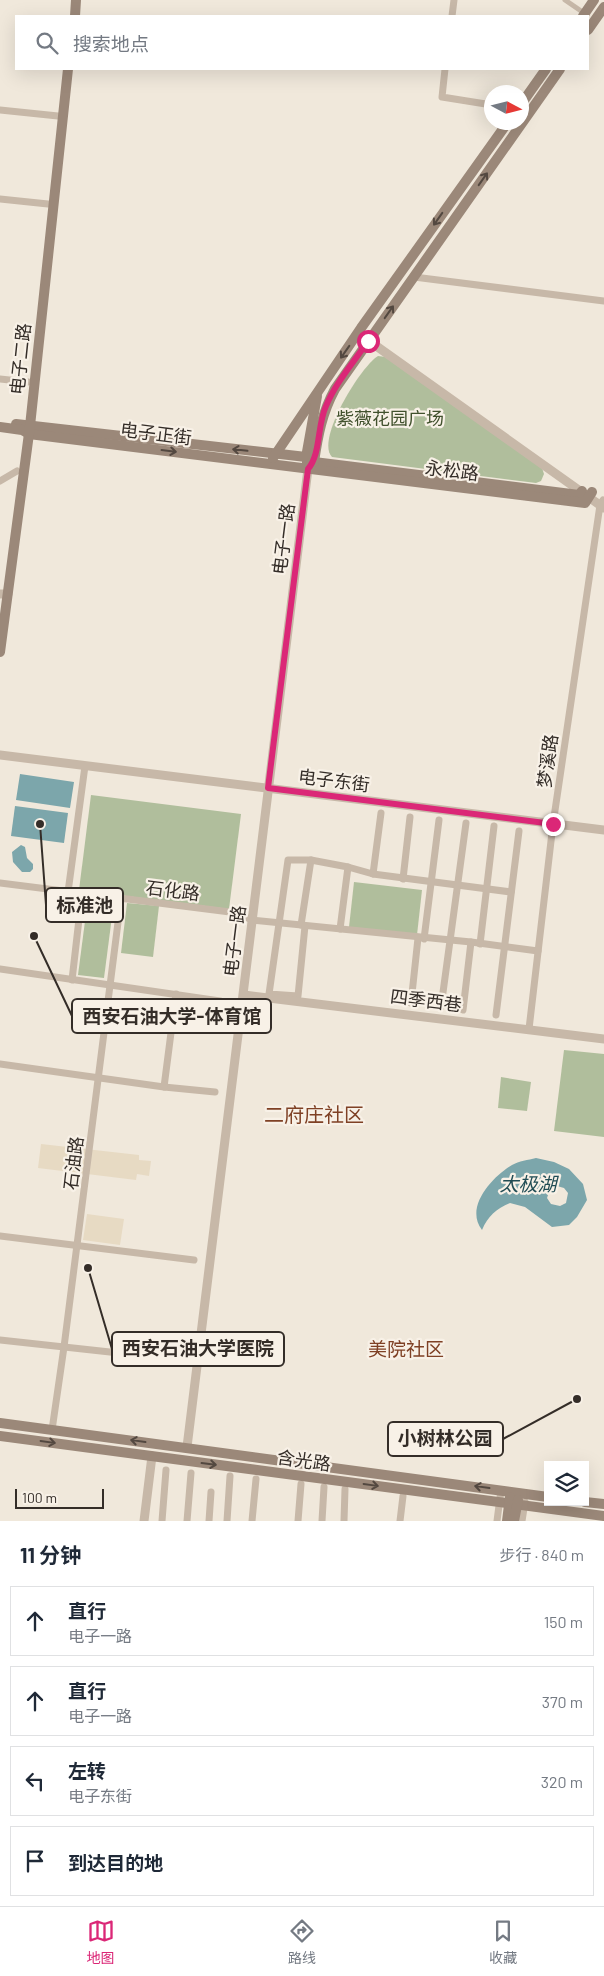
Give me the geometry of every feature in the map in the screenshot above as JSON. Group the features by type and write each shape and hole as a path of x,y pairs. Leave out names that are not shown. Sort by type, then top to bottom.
{"main road":[{"path":"69,15 71,0"},
{"path":"74,15 76,0"},
{"path":"584,15 594,0"},
{"path":"589,29 604,7"},
{"name":"电子二路","path":"0,652 2,596 17,471 26,429 28,382 63,70"},
{"name":"电子二路","path":"2,596 26,429 68,70"},
{"path":"529,93 545,70"},
{"name":"电子一路","path":"309,463 325,407 335,389 559,70"},
{"name":"电子一路","path":"269,463 358,333 502,130"},
{"name":"电子一路","path":"309,463 318,391"},
{"name":"电子正街","path":"0,422 26,429 269,463 309,463"},
{"name":"电子正街","path":"0,428 276,454 309,463"},
{"name":"永松路","path":"309,463 579,495 587,493"},
{"name":"含光路","path":"0,1423 544,1496"},
{"name":"含光路","path":"0,1436 604,1516"},
{"path":"507,1521 514,1492"},
{"path":"589,1502 604,1504"},
{"path":"512,1504 514,1521"}],"street":[{"path":"452,15 454,0"},
{"path":"565,0 584,15"},
{"path":"445,70 442,97 484,104"},
{"path":"0,110 58,116"},
{"path":"0,199 48,204"},
{"path":"414,277 604,301"},
{"path":"358,333 603,503"},
{"path":"0,379 28,382"},
{"name":"电子一路","path":"187,1447 309,463"},
{"path":"0,481 17,471"},
{"name":"梦溪路","path":"529,1029 553,824 603,503"},
{"name":"电子东街","path":"0,755 604,830"},
{"path":"68,892 86,766"},
{"path":"373,874 381,813"},
{"path":"403,879 410,817"},
{"path":"411,1003 439,820"},
{"path":"441,1008 466,823"},
{"path":"480,944 494,826"},
{"path":"496,1015 518,831"},
{"path":"311,860 303,925 298,996 269,994 288,860 311,860 403,879 511,892"},
{"path":"340,929 348,867"},
{"name":"石化路","path":"0,883 238,913 252,920 471,942 538,951"},
{"path":"72,980 82,893"},
{"name":"石油路","path":"52,1430 122,899"},
{"path":"463,1010 471,942"},
{"path":"0,969 220,1001"},
{"path":"164,1087 176,994"},
{"name":"四季西巷","path":"244,995 604,1039"},
{"path":"0,1064 164,1087 215,1092"},
{"path":"0,1236 194,1260"},
{"path":"0,1340 183,1360"},
{"path":"144,1521 152,1456"},
{"path":"162,1521 166,1470"},
{"path":"187,1521 191,1473"},
{"path":"227,1521 230,1476"},
{"path":"252,1521 256,1478"},
{"path":"298,1521 301,1484"},
{"path":"322,1521 324,1487"},
{"path":"344,1521 345,1490"},
{"path":"209,1521 211,1492"},
{"path":"497,1521 512,1504 514,1492"},
{"path":"400,1521 404,1496"},
{"path":"512,1504 522,1521"}],"green space":[{"name":"紫薇花园广场","path":"378,356 386,357 542,468 544,474 541,481 536,483 332,457 328,448 330,435 342,404 361,374"},
{"path":"91,795 241,814 229,909 79,890"},
{"path":"354,882 422,890 417,935 349,927"},
{"path":"88,898 114,901 104,978 78,975"},
{"path":"127,903 159,906 153,957 121,953"},
{"path":"564,1050 604,1054 604,1137 554,1131"},
{"path":"501,1077 531,1082 527,1111 498,1108"}],"shaded area":[{"path":"41,1144 139,1155 139,1160 151,1161 149,1176 137,1174 136,1180 38,1168"},
{"path":"87,1214 124,1219 120,1245 83,1240"}],"water":[{"path":"20,774 74,782 70,808 16,800"},
{"path":"15,806 68,813 64,843 11,836"},
{"path":"21,845 25,847 27,858 33,864 33,869 30,872 22,872 13,862 12,852"},
{"name":"太极湖","path":"536,1158 554,1162 569,1169 583,1184 587,1200 577,1217 569,1225 552,1227 525,1207 510,1203 493,1214 482,1230 477,1221 476,1212 483,1193 489,1184 515,1164","holes":["557,1186 564,1188 568,1193 566,1203 560,1206 551,1204 547,1198 550,1189"]}],"place":[{"name":"标准池","path":"40,824"},
{"name":"西安石油大学-体育馆","path":"34,936"},
{"name":"西安石油大学医院","path":"88,1268"},
{"name":"小树林公园","path":"577,1399"}],"district":[{"name":"二府庄社区","path":"314,1114"},
{"name":"美院社区","path":"406,1348"}],"route":[{"path":"368,341 325,407 319,427 314,462 308,469 268,788 553,824"}]}
